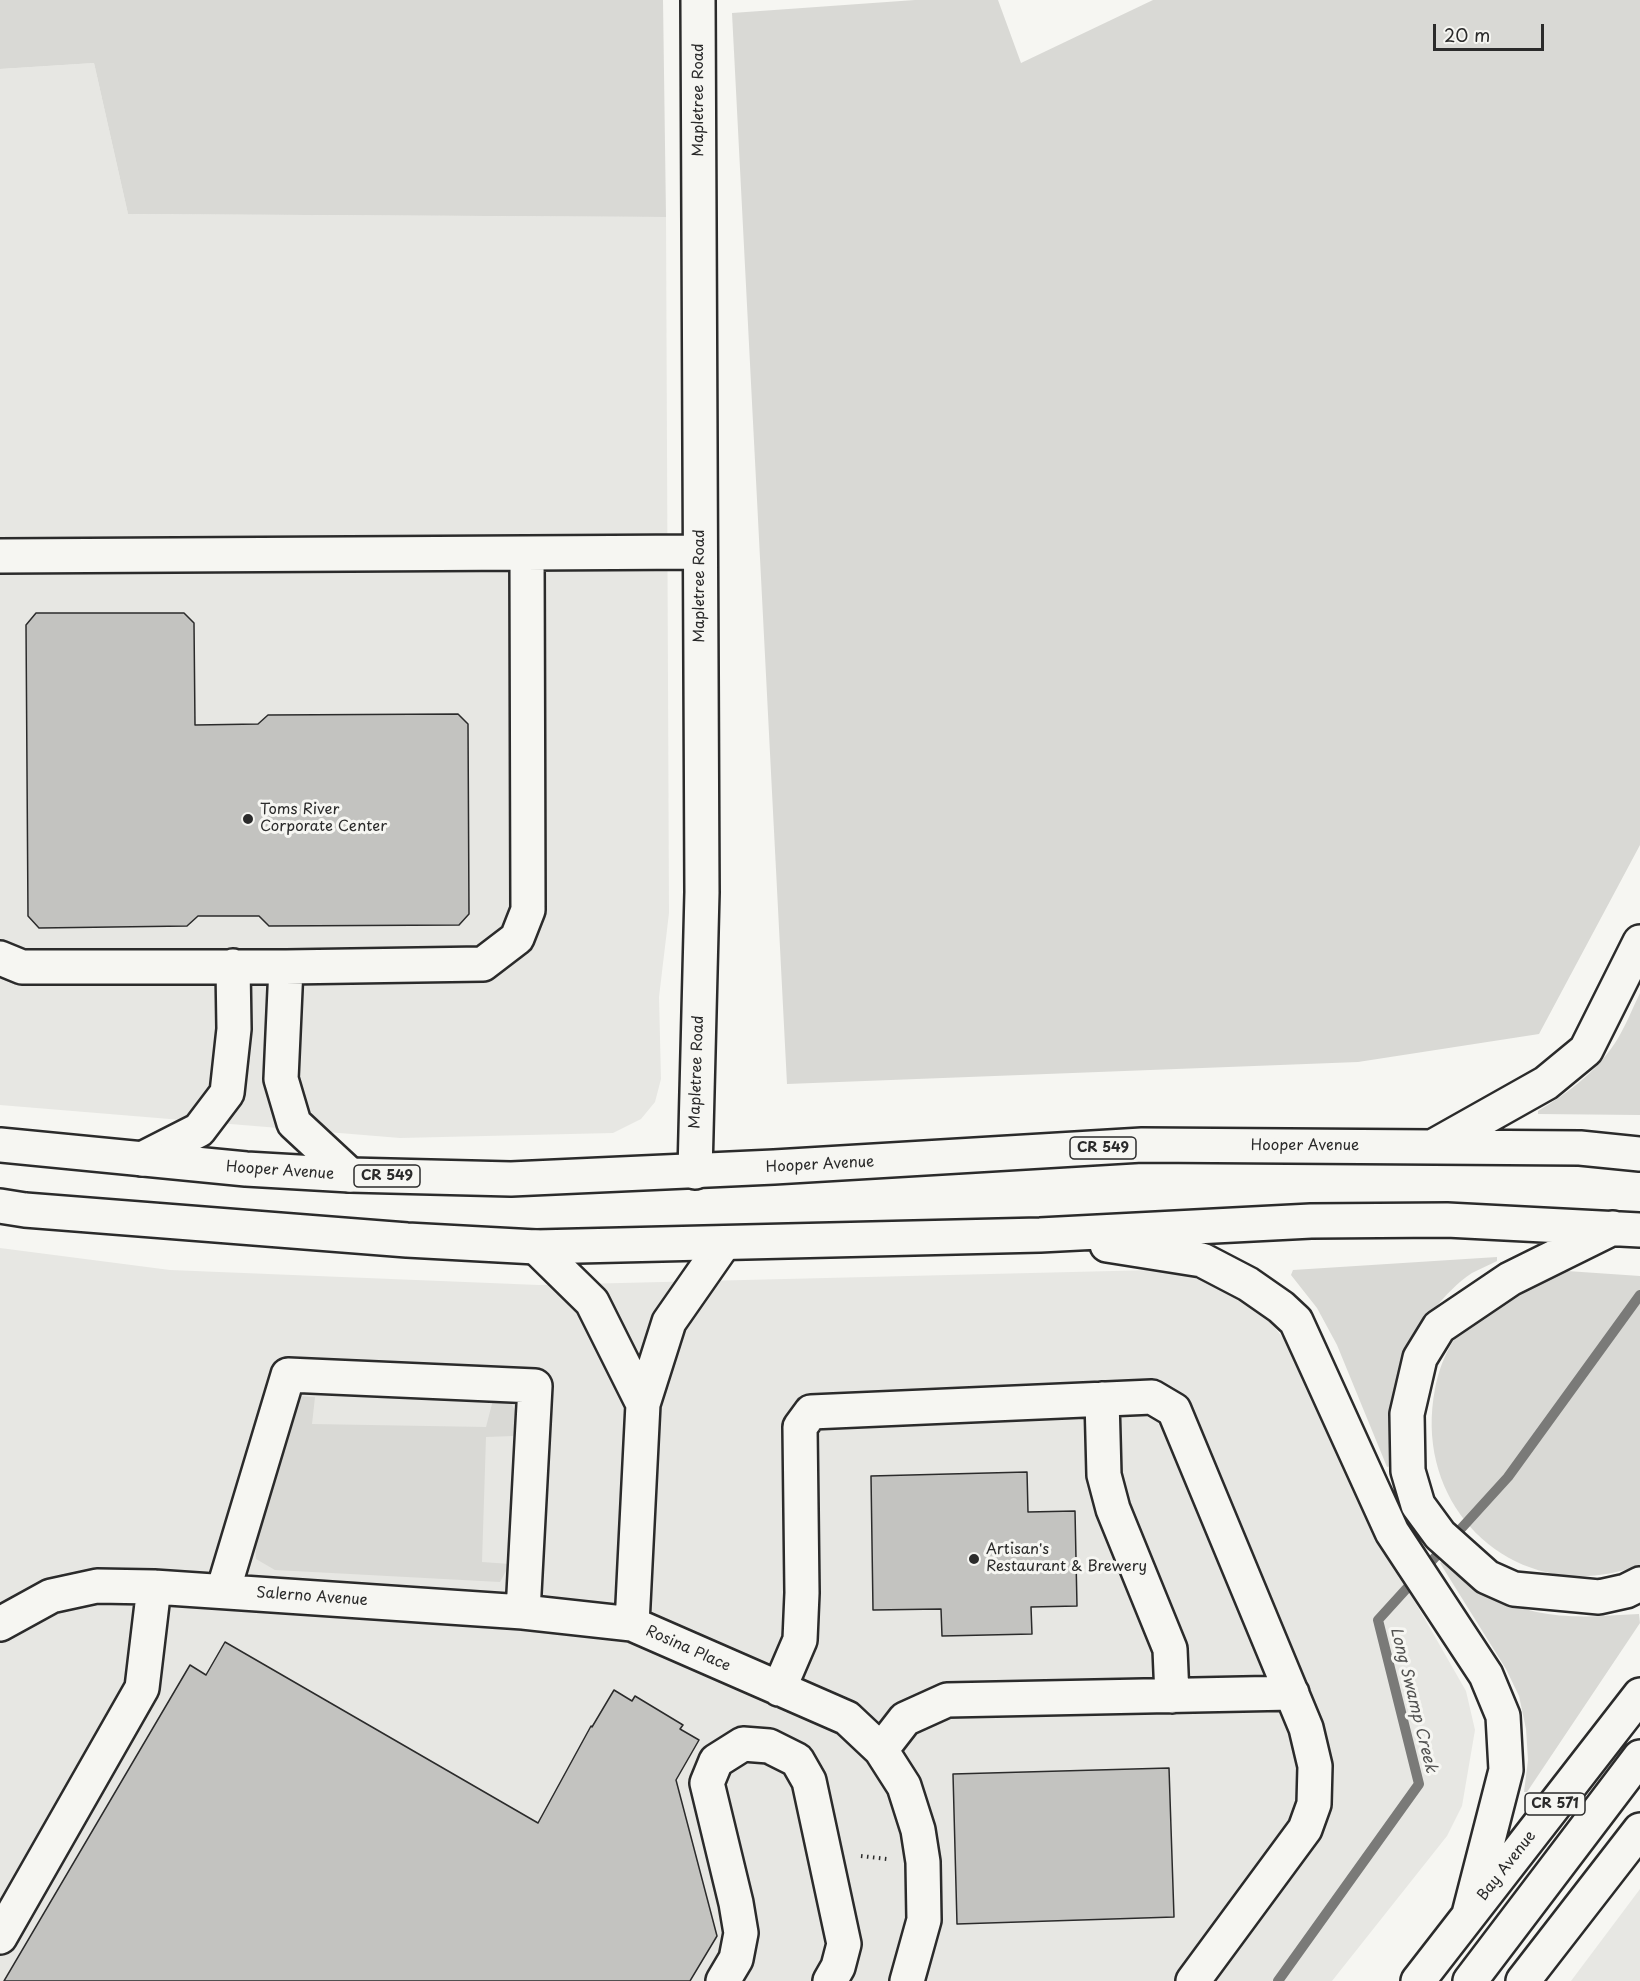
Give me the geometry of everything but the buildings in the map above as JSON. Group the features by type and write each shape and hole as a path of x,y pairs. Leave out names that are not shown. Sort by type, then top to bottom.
{"main road":[{"name":"Mapletree Road","path":"694,1172 702,892 698,0"},
{"path":"0,556 700,552"},
{"path":"0,958 22,967 483,964 517,938 528,910 527,553"},
{"path":"1433,1146 1546,1083 1586,1050 1640,942"},
{"path":"142,1159 198,1130 227,1094 234,1029 233,966"},
{"path":"285,967 281,1079 294,1123 350,1175"},
{"name":"Hooper Avenue","path":"0,1144 246,1169 350,1175 511,1179 694,1172 1142,1145 1580,1148 1640,1154"},
{"path":"0,1206 25,1210 407,1240 536,1247 1040,1235 1311,1221 1447,1220 1630,1229"},
{"path":"1630,1229 1510,1279 1439,1327 1420,1358 1407,1414 1408,1471 1418,1505 1440,1535 1487,1577 1514,1589 1599,1597 1626,1591 1640,1584"},
{"path":"1040,1235 1202,1260 1248,1284 1281,1306 1296,1321 1392,1532 1486,1675 1503,1716 1506,1770 1469,1914"},
{"name":"Rosina Place","path":"724,1243 669,1322 643,1404 632,1624 847,1718 881,1750 904,1786 918,1830 923,1862 924,1920 907,1981"},
{"path":"536,1247 592,1302 643,1404"},
{"path":"223,1591 288,1375 535,1386 523,1612"},
{"path":"779,1689 800,1640 802,1593 800,1427 811,1412 1152,1397 1174,1410 1306,1728 1315,1766 1314,1804 1305,1829 1193,1981"},
{"path":"1102,1400 1104,1475 1113,1509 1170,1649 1172,1696"},
{"name":"Salerno Avenue","path":"0,1624 51,1596 97,1586 223,1591 523,1612 632,1624"},
{"path":"0,1937 142,1688 154,1587"},
{"path":"881,1750 905,1719 947,1700 1292,1693"},
{"name":"Bay Avenue","path":"1418,1981 1640,1695"},
{"path":"723,1981 736,1959 741,1933 707,1783 716,1761 743,1744 769,1746 797,1760 809,1781 844,1944 838,1968 830,1981"},
{"path":"1470,1981 1640,1757"},
{"path":"1523,1981 1637,1836"}],"path":[{"path":"824,1852 923,1862"}],"shaded area":[{"path":"0,0 663,0 666,217 128,214 94,63 0,69"},
{"path":"915,0 998,0 1021,63 1153,0 1640,0 1640,845 1539,1034 1358,1062 787,1084 732,13"},
{"path":"94,63 128,214 666,217 669,913 659,997 661,1079 655,1102 641,1119 613,1133 400,1138 0,1105 0,69"},
{"path":"1640,993 1640,1115 1538,1114 1538,1111 1560,1097 1599,1064 1622,1031"},
{"path":"0,1248 170,1270 539,1285 1154,1270 1203,1276 1242,1296 1272,1324 1297,1356 1363,1511 1466,1691 1475,1730 1462,1806 1447,1836 1332,1981 0,1981"},
{"path":"1497,1257 1497,1261 1472,1273 1452,1289 1421,1326 1410,1344 1396,1382 1392,1421 1394,1465 1387,1467 1337,1345 1317,1308 1291,1275 1293,1270"},
{"path":"1567,1271 1640,1276 1640,1565 1596,1575 1554,1574 1516,1562 1484,1540 1458,1511 1440,1475 1432,1434 1437,1379 1444,1358 1461,1330 1477,1315 1490,1307 1546,1278"},
{"path":"299,1396 315,1397 312,1424 486,1427 493,1400 510,1401 516,1412 513,1436 486,1437 482,1562 510,1564 500,1582 275,1570 256,1559 255,1539"},
{"path":"1445,1559 1489,1594 1526,1609 1562,1616 1639,1614 1640,1623 1527,1792 1524,1792 1528,1760 1526,1729 1519,1696 1506,1669 1440,1563"},
{"path":"1640,1889 1640,1981 1571,1981"}],"waterway":[{"name":"Long Swamp Creek","path":"1278,1981 1419,1784 1378,1620 1508,1477 1640,1295"}],"place":[{"name":"Toms River Corporate Center","path":"248,819"},
{"name":"Artisan's Restaurant & Brewery","path":"974,1559"}]}
